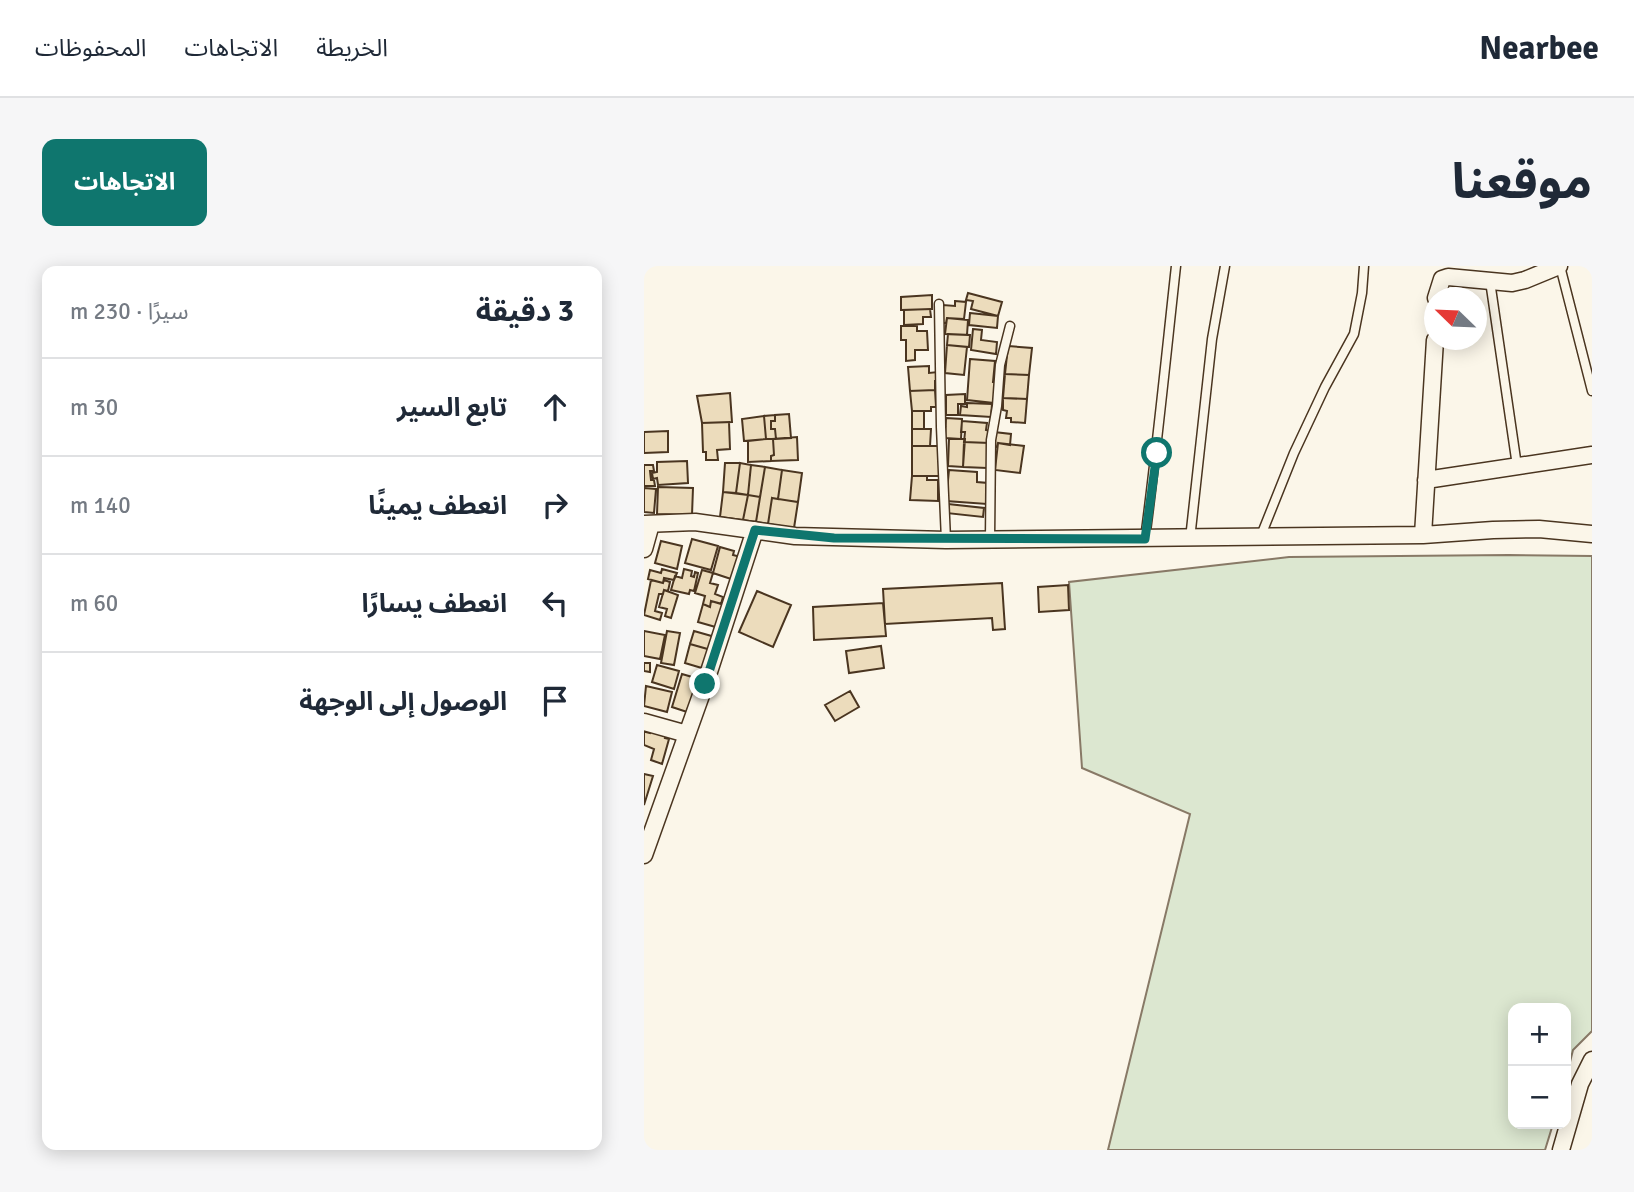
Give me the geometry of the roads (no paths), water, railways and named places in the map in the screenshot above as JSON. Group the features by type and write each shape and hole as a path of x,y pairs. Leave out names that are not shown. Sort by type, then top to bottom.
{"street":[{"path":"1443,272 1456,277 1512,283 1559,266"},
{"path":"1423,536 1434,350"},
{"path":"1426,480 1592,455"},
{"path":"644,549 648,524 695,522 834,538 946,540 1423,536 1539,529 1592,534"},
{"path":"644,855 755,530"},
{"path":"644,722 687,734"},
{"path":"1561,1150 1580,1084 1592,1060"}],"lane":[{"path":"1145,539 1157,453 1176,266"},
{"path":"1190,539 1210,351 1225,266"},
{"path":"1260,538 1294,453 1354,334 1364,266"},
{"path":"1559,266 1592,391"},
{"path":"1490,281 1517,466"},
{"path":"939,304 946,540"},
{"path":"990,540 991,440 1000,365 1010,327"}]}
